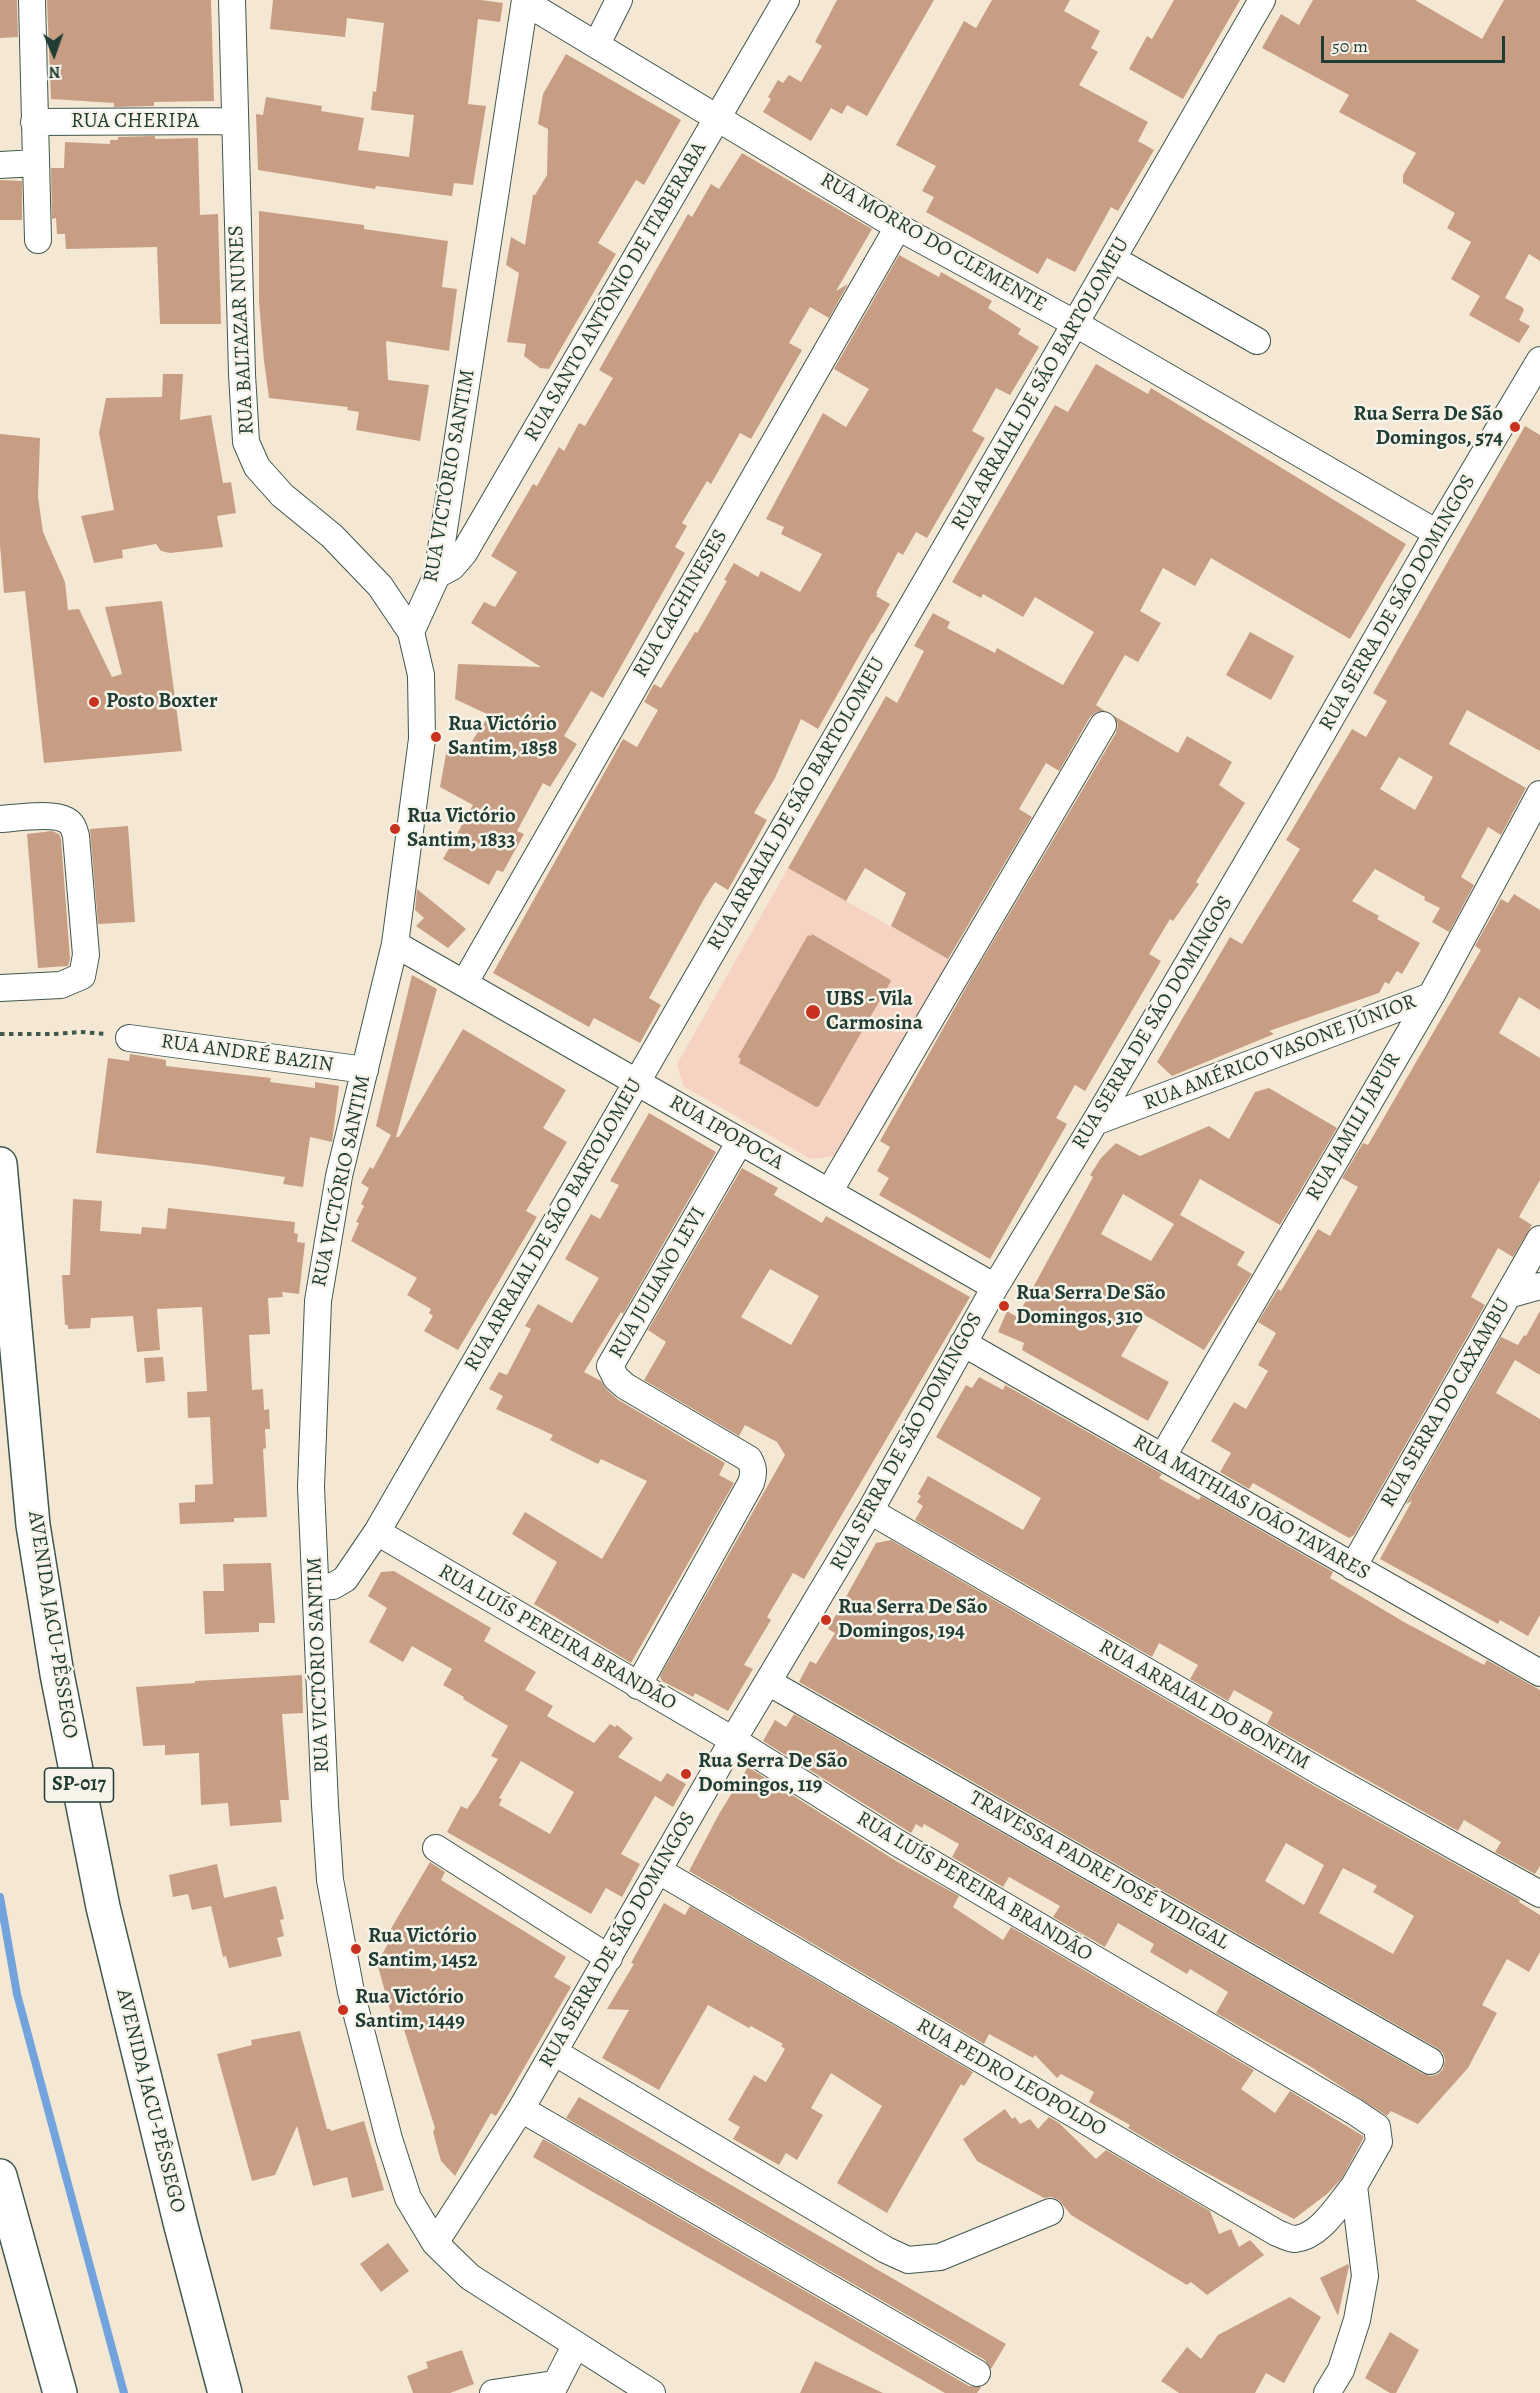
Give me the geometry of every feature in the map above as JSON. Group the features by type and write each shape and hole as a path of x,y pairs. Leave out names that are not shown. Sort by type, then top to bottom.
{"highway":[{"name":"AVENIDA JACU-PÊSSEGO","path":"0,1164 33,1525 57,1674 103,1906 181,2226 225,2393"},
{"path":"0,2176 60,2393"}],"street":[{"path":"32,0 38,240"},
{"name":"RUA BALTAZAR NUNES","path":"232,0 242,374 246,442 256,467 282,495 332,536 380,585 411,632"},
{"path":"597,45 619,0"},
{"name":"RUA SANTO ANTÔNIO DE ITABERABA","path":"436,575 452,567 464,554 786,0"},
{"name":"RUA ARRAIAL DE SÃO BARTOLOMEU","path":"316,1587 333,1586 345,1579 377,1532 1262,0"},
{"name":"RUA MORRO DO CLEMENTE","path":"525,1 898,227 1076,324 1437,533"},
{"name":"RUA VICTÓRIO SANTIM","path":"525,1 436,575 411,632 422,675 422,740 395,944 339,1176 318,1301 311,1487 326,1827 332,1888 351,1992 389,2139 408,2198 435,2243 470,2277 652,2393"},
{"name":"RUA CHERIPA","path":"34,122 235,121"},
{"path":"0,165 36,163"},
{"name":"RUA CACHINESES","path":"465,982 898,227"},
{"path":"1113,259 1257,341"},
{"name":"RUA SERRA DE SÃO DOMINGOS","path":"435,2243 521,2109 733,1740 870,1511 995,1287 1095,1122 1540,360"},
{"path":"829,1192 1103,725"},
{"name":"RUA JAMILI JAPUR","path":"1163,1456 1431,996 1537,805"},
{"path":"0,819 64,818 72,825 76,836 87,955 82,976 62,985 0,988"},
{"name":"RUA IPOPOCA","path":"395,944 995,1287"},
{"name":"RUA AMÉRICO VASONE JÚNIOR","path":"1095,1122 1431,996"},
{"name":"RUA ANDRÉ BAZIN","path":"129,1038 365,1070"},
{"name":"RUA JULIANO LEVI","path":"638,1686 754,1474 749,1459 625,1386 616,1378 610,1366 740,1143"},
{"name":"RUA SERRA DO CAXAMBU","path":"1353,1567 1540,1239"},
{"path":"1508,1295 1540,1286"},
{"name":"RUA MATHIAS JOÃO TAVARES","path":"963,1343 1353,1567 1539,1669"},
{"name":"RUA ARRAIAL DO BONFIM","path":"870,1511 1324,1774 1540,1894"},
{"name":"RUA LUÍS PEREIRA BRANDÃO","path":"377,1532 733,1740 896,1842 1355,2112 1377,2127 1379,2142 1354,2186"},
{"name":"TRAVESSA PADRE JOSÉ VIDIGAL","path":"768,1682 1430,2061"},
{"path":"436,1848 609,1958"},
{"name":"RUA PEDRO LEOPOLDO","path":"659,1871 1277,2233 1293,2239 1309,2236 1325,2221 1354,2186"},
{"path":"554,2052 886,2250 909,2260 940,2257 1050,2212"},
{"path":"521,2109 977,2373"},
{"path":"1327,2393 1341,2370 1357,2320 1365,2276 1354,2186"},
{"path":"493,2393 553,2388 575,2346"}],"path":[{"path":"0,1034 81,1032 129,1038"}],"shaded area":[{"name":"UBS - Vila Carmosina","path":"788,868 950,960 836,1156 811,1159 683,1086 677,1064"}],"building":[{"path":"0,0 17,0 18,37 0,38"},
{"path":"47,0 211,0 214,101 154,102 154,106 114,107 114,103 51,99"},
{"path":"273,0 481,0 503,3 500,22 478,19 468,104 486,106 473,185 454,183 452,196 376,186 375,189 258,170 256,114 263,115 266,97 322,106 321,111 364,118 358,150 409,157 414,115 371,110 373,91 376,92 384,23 347,18 345,37 270,29"},
{"path":"837,0 934,0 867,116 847,105 842,114 831,108 811,141 763,112 771,99 768,97 778,80 783,83 789,75 801,82 822,46 815,42"},
{"path":"992,0 1070,0 1064,11 1100,31 1091,48 1098,52 1079,85 1148,122 1138,141 1154,150 1118,211 1111,207 1075,272 1047,258 1038,274 926,212 934,197 922,191 936,166 896,145 964,21 976,28"},
{"path":"1174,0 1240,0 1183,99 1129,69 1147,36 1152,39"},
{"path":"1313,0 1415,0 1482,39 1504,0 1540,0 1540,261 1529,254 1505,298 1522,307 1524,310 1519,320 1530,326 1519,343 1469,315 1480,296 1451,279 1471,242 1447,228 1455,213 1403,183 1403,175 1416,153 1339,112 1349,95 1262,48 1281,14 1299,25"},
{"path":"566,54 681,120 644,185 636,180 598,243 616,254 549,369 540,368 524,356 526,344 507,342 519,273 506,265 511,237 525,245 533,195 547,175 548,129 538,124 543,94"},
{"path":"155,136 155,139 198,138 200,215 218,214 221,324 160,324 157,247 66,249 65,234 57,234 56,218 52,219 51,168 64,168 65,142 110,144 110,140 118,140 118,137"},
{"path":"742,153 872,229 836,291 848,284 829,318 810,307 789,343 802,350 751,439 740,433 711,484 707,481 682,523 687,526 675,547 685,553 603,698 591,691 564,736 577,744 550,787 543,783 517,831 524,834 503,872 497,870 489,885 443,859 473,805 440,787 448,743 465,752 489,715 455,699 458,664 541,667 471,623 484,602 495,607 517,572 491,556 533,484 537,486 559,447 564,451 579,423 585,426 613,378 599,370 688,214 692,217 711,184 719,189"},
{"path":"0,180 22,181 22,220 0,220"},
{"path":"259,211 364,225 364,229 448,241 442,287 457,289 449,351 386,341 388,380 429,385 420,441 356,430 359,412 347,410 348,407 269,398 259,302"},
{"path":"899,255 939,277 941,272 992,301 988,308 1021,329 1018,334 1039,347 1010,395 996,388 972,431 985,438 927,538 916,532 903,555 898,552 876,593 878,594 876,596 890,604 818,729 801,719 775,778 754,813 767,820 728,890 715,882 704,899 649,998 661,1005 640,1043 594,1018 589,1027 493,973 623,739 637,747 658,710 644,702 654,684 661,688 695,632 697,633 727,581 724,580 734,563 758,577 761,571 800,592 820,558 822,554 781,534 784,527 766,519 823,413 846,427 869,389 834,369"},
{"path":"1096,364 1148,394 1151,388 1406,544 1350,639 1211,558 1195,586 1163,568 1140,611 1161,623 1138,662 1125,655 1096,705 1105,711 1096,712 1090,717 1059,771 1046,763 1019,809 1032,817 948,959 891,926 906,893 865,868 846,901 788,868 886,696 897,703 924,651 914,646 933,613 950,622 947,628 995,653 997,648 1063,685 1094,632 1035,597 1023,617 983,594 981,598 952,582 1055,405 1068,412"},
{"path":"163,374 183,374 180,420 211,415 223,483 231,482 236,513 217,516 223,547 170,553 161,551 156,544 122,550 123,558 94,563 81,516 114,510 99,433 106,398 162,397"},
{"path":"1525,426 1540,435 1540,751 1467,710 1449,744 1526,788 1501,835 1488,827 1461,877 1474,885 1449,932 1432,922 1440,908 1375,869 1352,901 1379,916 1377,919 1420,943 1402,974 1397,971 1389,984 1385,982 1379,993 1269,1031 1274,1034 1172,1076 1157,1062 1230,937 1242,944 1300,849 1286,840 1352,729 1366,737 1387,701 1373,693","holes":["1399,757 1433,777 1415,810 1380,789"]},
{"path":"0,434 40,438 38,497 43,532 65,582 68,610 79,609 112,677 122,674 105,607 162,601 182,751 44,763 25,591 4,593 0,545"},
{"path":"1250,632 1294,656 1271,700 1226,675"},
{"path":"1114,716 1178,753 1187,736 1232,762 1219,785 1245,803 1196,882 1199,884 1173,921 1170,919 1149,954 1161,961 1085,1091 1075,1085 1056,1118 1067,1124 990,1259 879,1195 889,1178 877,1171 890,1147 880,1141 972,977 1116,733 1118,725"},
{"path":"128,826 135,922 98,924 90,829"},
{"path":"52,831 59,834 61,839 70,959 68,966 38,968 27,834"},
{"path":"417,889 466,929 448,948 416,926 424,918 415,910"},
{"path":"1514,894 1540,910 1540,1010 1519,997 1499,1033 1540,1058 1540,1180 1519,1217 1532,1225 1513,1257 1498,1248 1471,1297 1485,1305 1354,1535 1349,1538 1253,1483 1249,1489 1220,1472 1231,1453 1211,1441 1234,1402 1246,1409 1268,1371 1258,1365 1276,1333 1258,1322 1278,1289 1281,1291 1318,1229 1330,1236 1358,1187 1342,1178 1363,1143 1368,1145 1481,950 1475,946 1501,899 1508,903"},
{"path":"812,934 891,981 819,1106 816,1107 739,1063 741,1059 738,1057 808,935"},
{"path":"412,975 437,989 396,1137 399,1137 463,1029 566,1090 543,1128 567,1142 526,1211 537,1217 458,1350 424,1331 433,1316 429,1313 431,1309 407,1295 417,1278 351,1241 359,1223 356,1222 364,1206 361,1204 369,1188 361,1183 370,1167 373,1169 391,1135 376,1126"},
{"path":"130,1054 166,1060 166,1066 271,1078 270,1082 315,1088 315,1082 339,1086 332,1142 310,1137 303,1187 283,1184 285,1177 206,1165 96,1153 108,1058 129,1061"},
{"path":"1269,1088 1337,1128 1280,1225 1200,1179 1180,1215 1245,1252 1237,1265 1252,1274 1204,1350 1145,1315 1121,1356 1169,1382 1148,1421 1022,1350 1024,1343 998,1332 1007,1311 1017,1317 1093,1177 1090,1175 1101,1158 1116,1143 1140,1156 1209,1126 1229,1139 1255,1092","holes":["1123,1194 1174,1224 1151,1261 1101,1234"]},
{"path":"649,1113 716,1152 623,1314 621,1312 584,1372 601,1381 617,1399 725,1463 719,1475 734,1483 631,1663 534,1604 557,1562 512,1534 525,1512 602,1559 647,1481 601,1459 598,1464 550,1440 553,1435 496,1409 503,1396 489,1389 499,1372 507,1375 531,1329 525,1326 538,1304 572,1323 599,1278 565,1259 591,1214 600,1219 619,1185 610,1181"},
{"path":"742,1168 778,1188 774,1195 822,1223 826,1216 970,1297 804,1579 793,1573 767,1617 771,1620 744,1665 753,1669 728,1711 695,1693 693,1697 662,1681 660,1676 785,1455 777,1442 745,1425 739,1436 644,1380 666,1342 648,1330","holes":["770,1269 819,1296 791,1345 741,1317"]},
{"path":"73,1199 102,1201 100,1231 141,1234 142,1227 166,1229 168,1208 295,1222 294,1233 298,1234 297,1242 305,1243 299,1294 282,1292 283,1297 268,1298 270,1334 249,1335 252,1390 263,1389 264,1410 269,1409 270,1429 265,1429 266,1448 263,1449 267,1517 234,1518 234,1522 180,1524 179,1503 195,1502 195,1485 213,1484 210,1417 188,1418 187,1392 207,1391 202,1307 157,1309 160,1350 137,1352 133,1316 91,1318 90,1328 68,1329 68,1325 65,1325 62,1275 70,1275"},
{"path":"1540,1311 1540,1375 1515,1360 1496,1393 1540,1419 1540,1615 1528,1636 1500,1620 1498,1624 1380,1559 1412,1501 1406,1504 1501,1337 1518,1345 1524,1335 1526,1336"},
{"path":"163,1357 165,1381 146,1383 144,1358"},
{"path":"979,1377 1003,1390 1005,1385 1162,1474 1159,1478 1199,1500 1201,1496 1333,1572 1330,1578 1404,1622 1484,1665 1487,1660 1540,1690 1540,1866 1535,1874 1495,1852 1501,1842 1464,1820 1458,1831 1267,1724 1273,1712 1234,1690 1228,1701 1190,1679 1198,1665 1159,1643 1152,1657 915,1520 923,1506 917,1502 921,1496 918,1494 928,1476 1023,1530 1041,1498 936,1437 966,1385 972,1388"},
{"path":"891,1540 1316,1787 1520,1900 1519,1902 1540,1915 1540,1952 1529,1972 1507,1959 1482,2005 1497,2013 1468,2068 1418,2124 1391,2111 1387,2116 1308,2065 1216,2013 1228,1992 1190,1969 1187,1974 1150,1952 1154,1944 1118,1923 1105,1947 1053,1917 1060,1906 1009,1877 1003,1887 952,1857 959,1844 924,1824 922,1828 916,1824 911,1833 763,1741 775,1720 786,1727 794,1714 1423,2074 1431,2076 1443,2069 1445,2060 1443,2053 1437,2048 799,1682 810,1661 816,1664 835,1633 828,1629 876,1543","holes":["1286,1843 1324,1865 1304,1905 1265,1881","1343,1868 1377,1886 1373,1892 1414,1916 1393,1954 1319,1913"]},
{"path":"271,1563 275,1623 259,1623 259,1632 205,1634 203,1591 224,1591 223,1564"},
{"path":"394,1571 491,1628 484,1641 536,1672 525,1690 553,1706 547,1716 594,1743 610,1724 615,1727 617,1725 633,1738 618,1757 661,1782 667,1773 686,1784 673,1807 655,1796 621,1854 640,1864 622,1897 606,1888 591,1914 447,1832 461,1806 467,1809 498,1759 491,1756 508,1726 443,1685 452,1669 412,1646 403,1662 369,1642 387,1608 368,1596 381,1572","holes":["521,1761 574,1792 550,1834 499,1805 502,1799 499,1798"]},
{"path":"302,1675 303,1713 282,1714 289,1800 280,1800 282,1822 230,1826 228,1803 201,1805 199,1753 165,1755 165,1745 143,1746 136,1687"},
{"path":"748,1767 896,1861 959,1896 953,1907 1003,1940 1011,1927 1254,2070 1241,2089 1275,2113 1290,2091 1363,2136 1342,2178 1327,2194 1294,2219 1182,2160 1128,2128 1130,2125 1089,2102 1094,2092 1061,2074 1057,2078 1035,2055 1033,2058 989,2034 984,2044 689,1871 719,1814"},
{"path":"430,1862 445,1872 441,1880 566,1957 554,1977 571,1987 496,2116 491,2113 455,2176 441,2161 433,2132 435,2128 402,2023 394,2024 377,1963 393,1935 389,1932"},
{"path":"217,1864 224,1898 276,1886 284,1919 280,1920 284,1936 277,1938 282,1956 229,1968 226,1956 223,1957 211,1906 192,1910 188,1894 173,1897 169,1875"},
{"path":"664,1903 685,1915 690,1906 973,2072 964,2086 961,2084 887,2213 837,2183 882,2106 831,2073 811,2108 823,2115 797,2160 786,2153 779,2165 733,2139 740,2127 728,2120 754,2075 766,2082 785,2049 781,2046 783,2044 751,2026 749,2028 708,2005 659,2090 602,2058 629,2010 607,2009 634,1964 631,1963"},
{"path":"300,2031 327,2129 331,2131 364,2121 384,2190 352,2198 347,2177 313,2186 297,2126 275,2175 252,2181 217,2054 252,2045 251,2040"},
{"path":"579,2097 1006,2344 991,2369 985,2360 566,2118"},
{"path":"1005,2109 1012,2119 1015,2117 1020,2124 1030,2119 1038,2129 1049,2117 1059,2123 1096,2159 1106,2150 1210,2211 1219,2234 1231,2229 1239,2247 1250,2240 1264,2255 1207,2295 1191,2282 1187,2285 1071,2215 1059,2200 1051,2197 1044,2198 977,2161 963,2139"},
{"path":"543,2139 969,2386 981,2387 977,2393 945,2393 533,2157"},
{"path":"388,2243 409,2271 381,2292 360,2264"},
{"path":"1348,2264 1349,2266 1338,2316 1320,2278"},
{"path":"1290,2297 1321,2317 1284,2383 1266,2373 1255,2393 1179,2393 1161,2381 1187,2347 1201,2359 1218,2335"},
{"path":"1390,2332 1419,2350 1396,2393 1390,2393 1365,2378"},
{"path":"462,2350 474,2384 450,2393 413,2393 407,2376 428,2368 426,2362"},
{"path":"815,2361 883,2393 800,2393"}],"waterway":[{"path":"0,1897 17,1994 124,2393"}],"place":[{"name":"Rua Serra De São Domingos, 574","path":"1515,427"},
{"name":"Posto Boxter","path":"94,702"},
{"name":"Rua Victório Santim, 1858","path":"436,737"},
{"name":"Rua Victório Santim, 1833","path":"395,829"},
{"name":"UBS - Vila Carmosina","path":"813,1012"},
{"name":"Rua Serra De São Domingos, 310","path":"1004,1306"},
{"name":"Rua Serra De São Domingos, 194","path":"826,1620"},
{"name":"Rua Serra De São Domingos, 119","path":"686,1774"},
{"name":"Rua Victório Santim, 1452","path":"356,1949"},
{"name":"Rua Victório Santim, 1449","path":"343,2010"}]}
